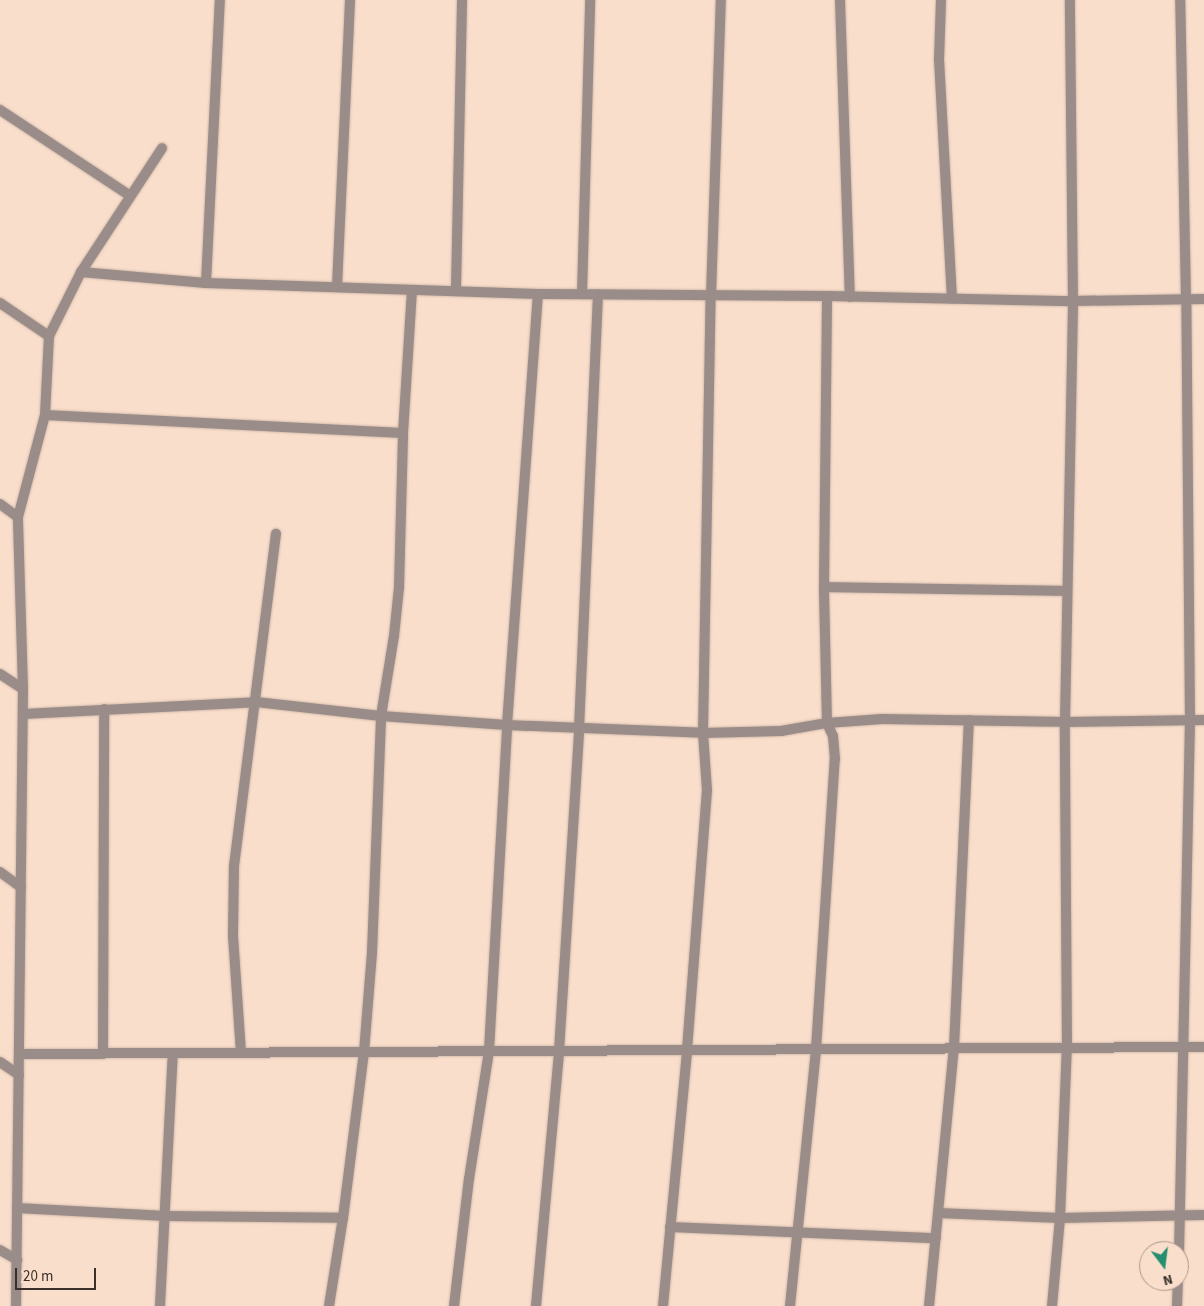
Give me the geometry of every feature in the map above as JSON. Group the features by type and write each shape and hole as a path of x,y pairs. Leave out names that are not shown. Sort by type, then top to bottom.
{"street":[{"path":"206,283 220,0"},
{"path":"337,287 350,0"},
{"path":"456,290 462,0"},
{"path":"582,294 590,0"},
{"path":"663,1306 687,1050 707,790 703,733 711,296 721,0"},
{"path":"840,0 850,297"},
{"path":"941,0 939,59 952,299"},
{"path":"1052,1306 1060,1218 1067,1047 1065,722 1073,301 1070,0"},
{"path":"1180,0 1186,300 1190,721 1180,1241"},
{"path":"0,110 129,195"},
{"path":"16,1306 23,714 18,517 45,414 49,336 81,272 129,195 162,148"},
{"path":"81,272 206,283 538,294 827,296 1073,301 1204,299"},
{"path":"329,1306 343,1218 364,1052 372,954 381,716 394,636 399,588 403,433 412,290"},
{"path":"454,1306 489,1051 507,725 538,294"},
{"path":"536,1306 559,1050 579,729 598,294"},
{"path":"790,1306 816,1049 835,759 833,736 827,723 824,587 827,296"},
{"path":"0,303 49,336"},
{"path":"45,414 403,433"},
{"path":"0,504 18,517"},
{"path":"241,1053 234,935 234,866 276,534"},
{"path":"824,587 1067,591"},
{"path":"0,674 23,689"},
{"path":"23,714 256,702 381,716 507,725 703,733 781,731 827,723 882,718 1065,722 1204,720"},
{"path":"103,1054 104,709"},
{"path":"929,1306 954,1048 970,720"},
{"path":"0,872 21,886"},
{"path":"19,1054 1204,1046"},
{"path":"160,1306 173,1053"},
{"path":"0,1062 19,1075"},
{"path":"17,1208 166,1216 343,1218"},
{"path":"938,1213 1060,1218 1204,1215"},
{"path":"670,1227 936,1238"},
{"path":"0,1250 17,1260"},
{"path":"1177,1306 1178,1291"}]}
